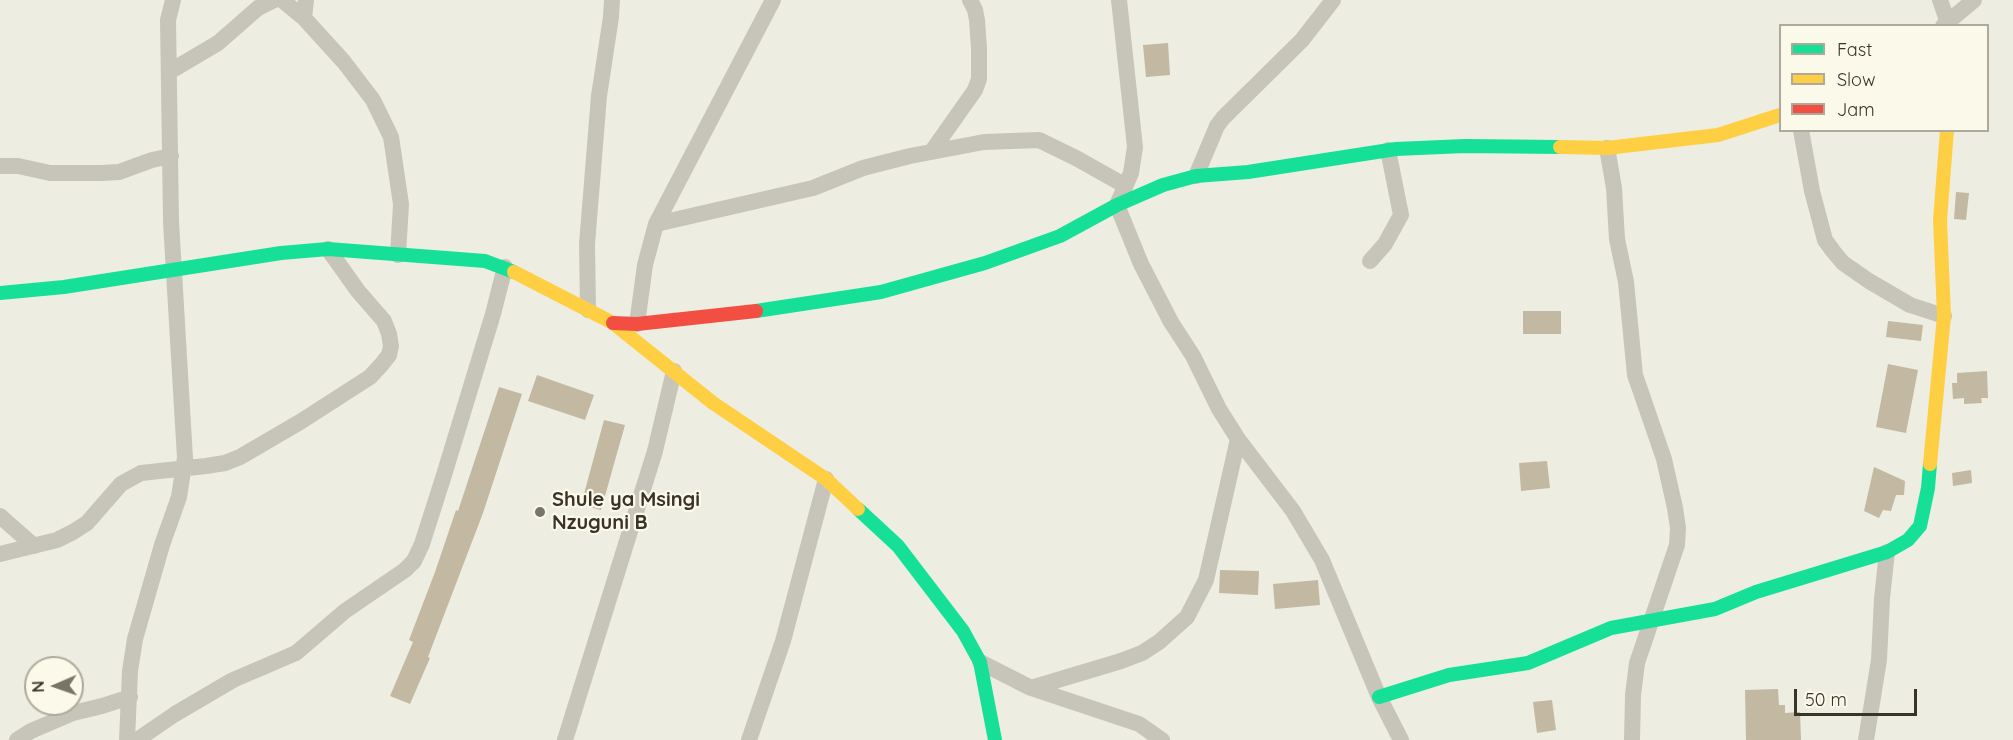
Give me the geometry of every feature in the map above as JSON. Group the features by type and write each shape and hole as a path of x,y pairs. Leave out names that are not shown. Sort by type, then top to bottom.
{"street":[{"path":"127,740 130,671 135,639 162,544 179,497 184,468 185,442 179,368 176,270 171,222 168,20 173,0"},
{"path":"169,72 218,43 258,8 274,0"},
{"path":"282,0 304,18 344,62 373,100 391,137 401,204 398,255"},
{"path":"304,18 306,0"},
{"path":"588,310 587,244 599,96 612,0"},
{"path":"637,324 645,265 656,224 773,0"},
{"path":"932,152 975,90 979,78 980,48 977,20 970,0"},
{"path":"1119,0 1135,147 1131,173 1117,205 1141,264 1219,410 1238,439 1293,511 1322,560 1379,697 1401,740"},
{"path":"1196,176 1217,126 1223,118 1302,40 1333,0"},
{"path":"1940,0 1947,24 1974,0"},
{"path":"613,323 637,324 787,308 881,292 985,263 1060,236 1117,205 1163,185 1196,176 1248,172 1388,150 1465,146 1607,148 1718,135 1779,115"},
{"path":"1801,132 1812,191 1826,240 1833,251 1869,281 1910,305 1944,316"},
{"path":"1379,697 1449,675 1528,663 1611,628 1716,609 1756,592 1887,552 1908,540 1920,526 1928,488 1944,316 1940,220 1947,132"},
{"path":"656,224 813,188 863,168 984,142 1039,140 1124,185"},
{"path":"1607,148 1614,188 1617,239 1626,282 1635,375 1664,459 1678,528 1677,545 1637,663 1633,694 1632,740"},
{"path":"1370,261 1385,244 1401,215 1388,150"},
{"path":"0,166 18,166 50,173 119,172 171,156"},
{"path":"0,554 57,540 87,523 128,478 157,470 225,463 240,457 370,377 389,355 391,346 389,334 384,321 358,291 328,249"},
{"path":"0,292 42,290 328,249 484,261 505,267 613,323 713,403 826,479 898,546 963,631 980,662 995,740"},
{"path":"137,740 175,714 233,680 296,653 345,611 405,570 414,561 422,544 494,314 505,267"},
{"path":"565,740 655,451 674,371"},
{"path":"1031,688 1142,653 1159,642 1187,617 1206,580 1238,439"},
{"path":"749,740 783,641 826,479"},
{"path":"0,516 34,546"},
{"path":"1866,740 1879,660 1887,552"},
{"path":"980,662 1031,688 1139,724 1162,740"},
{"path":"17,740 31,731 73,713 130,697"}],"building":[{"path":"1168,43 1170,75 1146,77 1143,45"},
{"path":"1956,192 1969,193 1966,220 1954,219"},
{"path":"1523,311 1561,311 1561,334 1523,334"},
{"path":"1888,321 1923,325 1921,341 1886,337"},
{"path":"1888,364 1918,370 1906,433 1876,427"},
{"path":"1987,371 1988,398 1981,398 1982,403 1964,404 1964,398 1953,399 1952,383 1957,383 1957,373"},
{"path":"537,375 594,395 585,420 528,401"},
{"path":"499,387 522,394 483,513 428,657 430,658 410,704 390,696 413,642 409,640 456,510 458,511"},
{"path":"604,420 625,425 601,510 581,505"},
{"path":"1547,461 1550,488 1521,491 1519,463"},
{"path":"1874,467 1905,481 1904,495 1896,495 1891,511 1883,510 1879,518 1864,511"},
{"path":"1971,470 1972,483 1953,486 1952,473"},
{"path":"1220,570 1259,571 1258,595 1219,593"},
{"path":"1318,580 1320,605 1275,609 1273,584"},
{"path":"1778,689 1779,705 1785,705 1785,713 1800,712 1801,740 1746,740 1745,690"},
{"path":"1552,700 1556,730 1537,733 1533,702"}],"traffic: fast":[{"path":"756,311 881,292 985,263 1060,236 1117,205 1163,185 1196,176 1248,172 1396,149 1465,146 1560,147"},
{"path":"0,293 64,287 281,253 328,249 485,261 514,272"},
{"path":"1379,697 1449,675 1528,663 1611,628 1715,609 1756,592 1887,552 1908,540 1920,526 1928,488 1930,464"},
{"path":"858,509 898,546 963,631 980,662 995,740"}],"traffic: slow":[{"path":"1560,147 1607,148 1718,135 1779,115"},
{"path":"1930,464 1944,316 1940,220 1947,132"},
{"path":"514,272 613,323 713,403 826,479 858,509"}],"traffic: jam":[{"path":"613,323 637,324 756,311"}],"place":[{"name":"Shule ya Msingi Nzuguni B","path":"540,512"}]}
